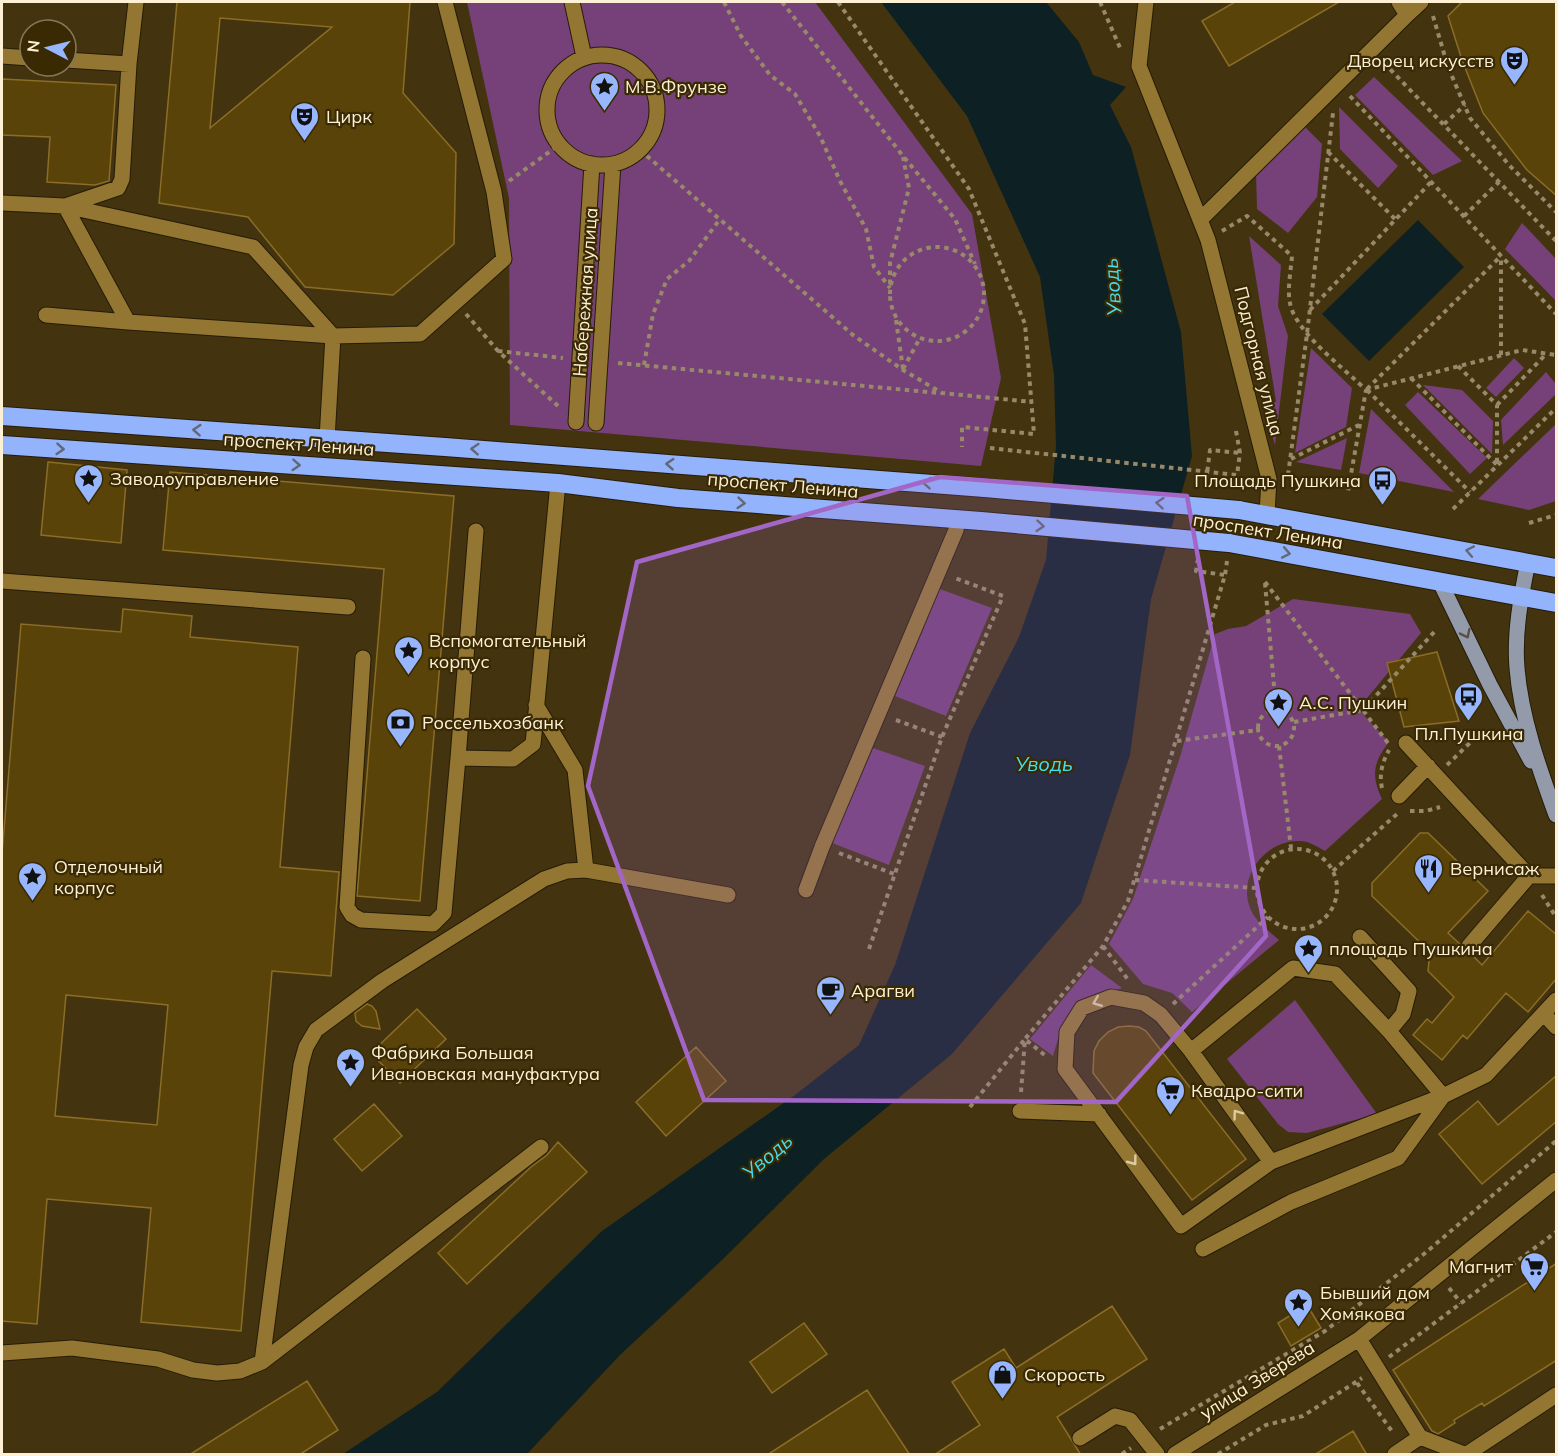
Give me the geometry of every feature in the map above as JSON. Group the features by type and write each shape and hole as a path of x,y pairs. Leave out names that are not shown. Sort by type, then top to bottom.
{"highway":[{"name":"проспект Ленина","path":"2,416 985,488 1239,510 1557,568"},
{"name":"проспект Ленина","path":"2,445 558,483 678,498 981,521 1228,549 1557,603"}],"main road":[{"path":"1528,562 1518,617 1517,667 1524,715 1557,815"},
{"path":"1440,582 1490,685 1548,793"}],"street":[{"path":"65,206 118,188 122,179 129,64 136,2"},
{"path":"46,315 333,336 420,334 504,259 494,192 445,2"},
{"path":"572,2 584,57"},
{"name":"Подгорная улица","path":"1146,2 1139,66 1208,240 1269,479 1267,514"},
{"path":"1399,2 1407,15"},
{"path":"1201,219 1407,15 1426,5"},
{"path":"608,54 621,57 642,71 649,81 657,105 654,129 640,150 627,159 613,164 592,164 574,158 559,145 547,121 548,95 561,71 584,57 608,54"},
{"path":"2,56 18,57"},
{"path":"78,61 129,64"},
{"name":"Набережная улица","path":"576,422 592,164"},
{"name":"Набережная улица","path":"596,423 613,164"},
{"path":"2,203 65,206 253,247 333,336 327,439"},
{"path":"65,206 128,322"},
{"path":"458,758 513,759 533,744 558,483"},
{"path":"806,890 956,530 958,520"},
{"path":"363,658 347,907 352,915 361,920 433,924 444,913 476,531"},
{"path":"2,581 348,607"},
{"path":"537,705 575,770 586,870"},
{"path":"1406,743 1529,876 1557,876"},
{"path":"1399,796 1428,766"},
{"path":"262,1362 301,1065 306,1047 316,1030 382,981 544,879 567,871 586,870 728,895"},
{"path":"1468,946 1529,876"},
{"path":"1360,937 1408,991 1403,1014 1389,1031"},
{"path":"1191,1051 1293,968 1335,975 1389,1031 1443,1096"},
{"path":"1271,1162 1191,1051 1161,1015 1144,1003 1111,997 1082,1008 1067,1032 1065,1069 1182,1226 1271,1162 1443,1096 1486,1075 1557,1000"},
{"path":"1544,1014 1557,1027"},
{"path":"1203,1249 1291,1202 1398,1158 1443,1096"},
{"path":"1020,1111 1099,1114"},
{"path":"2,1353 72,1348 158,1359 193,1370 217,1373 240,1371 262,1362 541,1147"},
{"name":"улица Зверева","path":"1175,1455 1359,1340 1557,1180"},
{"path":"1359,1340 1420,1437 1466,1455 1557,1395"},
{"path":"1080,1438 1115,1416 1130,1420 1157,1455"},
{"path":"1395,1455 1420,1437"}],"path":[{"path":"724,2 741,36 770,75 795,94 820,136 840,181 866,230 874,267 890,288"},
{"path":"782,2 903,156 956,219 981,279 984,293 982,309 975,322 964,333 950,340 935,342 920,338 906,330 896,318"},
{"path":"838,2 969,189 1025,324 1034,434 962,427 962,447"},
{"path":"1426,5 1448,67 1470,118 1509,165 1557,212"},
{"path":"1379,57 1557,241"},
{"path":"1287,482 1310,311 1327,152 1338,82"},
{"path":"1338,82 1557,314"},
{"path":"1444,124 1465,105"},
{"path":"507,182 559,145"},
{"path":"640,150 853,335 903,370 942,393"},
{"path":"1327,152 1396,220"},
{"path":"903,156 909,188 890,263 891,304 896,318 903,370"},
{"path":"1310,311 1431,182"},
{"path":"1464,216 1499,182"},
{"path":"1247,216 1292,256 1289,302 1297,322 1470,492"},
{"path":"644,365 653,314 667,279 689,261 720,219"},
{"path":"890,288 895,273 905,260 918,251 933,248 948,249 975,264"},
{"path":"1500,355 1501,256"},
{"path":"1348,491 1366,390 1501,256"},
{"path":"482,333 498,351 576,422"},
{"path":"903,370 920,338"},
{"path":"1366,390 1522,350 1557,356"},
{"path":"498,351 580,359"},
{"path":"1497,465 1497,405 1546,354"},
{"path":"600,361 1032,402"},
{"path":"1458,366 1497,405"},
{"path":"1411,378 1497,465"},
{"path":"1453,509 1557,408"},
{"path":"1290,459 1360,424"},
{"path":"990,448 1237,475 1240,453 1210,450"},
{"path":"1529,524 1557,515"},
{"path":"970,1107 1103,945 1128,901 1225,575 1228,549"},
{"path":"1196,571 1225,575"},
{"path":"868,949 942,737 1003,596 954,577"},
{"path":"1265,582 1276,709"},
{"path":"1294,722 1363,710 1436,630"},
{"path":"1270,710 1287,712 1294,722 1295,728 1290,740 1279,746 1263,741 1258,730 1260,718 1270,710"},
{"path":"893,720 942,737"},
{"path":"1177,741 1258,730"},
{"path":"1279,746 1291,848"},
{"path":"1291,848 1305,848 1318,853 1333,871 1338,888 1336,902 1330,914 1319,923 1306,929 1279,926 1268,917 1257,898 1256,888 1259,874 1267,862 1278,853 1291,848"},
{"path":"838,853 894,874"},
{"path":"1134,880 1256,888"},
{"path":"1161,1015 1268,917"},
{"path":"1103,945 1144,1003"},
{"path":"1020,1111 1025,1040"},
{"path":"1158,1430 1325,1331 1424,1254 1557,1141"},
{"path":"1218,1455 1266,1425 1303,1416 1357,1383 1376,1366 1557,1232"},
{"path":"1357,1383 1395,1436"}],"highlighted area":[{"path":"940,477 1187,496 1266,936 1116,1102 704,1100 588,786 637,562"}],"shaded area":[{"path":"467,2 815,2 972,214 1001,378 981,466 510,425 509,198"},
{"path":"1374,77 1462,161 1433,175 1355,95"},
{"path":"1339,107 1398,166 1378,188 1340,149"},
{"path":"1304,126 1322,144 1317,197 1288,233 1257,209 1256,172"},
{"path":"1522,223 1556,259 1556,301 1505,249"},
{"path":"1249,236 1281,265 1278,306 1288,336 1275,445 1265,412 1276,401"},
{"path":"1311,348 1352,388 1346,427 1295,453"},
{"path":"1514,358 1524,368 1496,397 1486,388"},
{"path":"1546,372 1556,384 1556,394 1503,445 1501,420"},
{"path":"1423,385 1462,390 1493,421 1492,454"},
{"path":"1418,392 1487,458 1470,474 1405,405"},
{"path":"1371,409 1454,492 1359,473"},
{"path":"1556,424 1556,501 1529,510 1478,499"},
{"path":"1347,438 1341,470 1296,462"},
{"path":"940,589 992,608 946,716 895,696"},
{"path":"1293,599 1410,614 1421,633 1358,709 1389,742 1375,769 1376,783 1382,799 1325,851 1312,844 1299,841 1288,842 1267,852 1252,870 1247,893 1249,905 1257,920 1279,940 1192,1012 1172,993 1143,984 1109,944 1133,899 1180,757 1215,634 1246,626"},
{"path":"873,748 925,766 889,865 832,843"},
{"path":"1091,965 1122,988 1102,994 1065,1025 1053,1056 1030,1039"},
{"path":"1295,1000 1377,1114 1307,1133 1288,1132 1278,1124 1227,1059"}],"water":[{"name":"Уводь","path":"881,2 1046,2 1079,42 1093,75 1126,87 1110,105 1131,147 1181,332 1192,456 1151,599 1130,755 1081,903 952,1054 824,1159 721,1261 620,1355 527,1454 343,1454 437,1392 602,1231 795,1095 859,1045 895,965 970,733 1019,637 1046,560 1056,446 1054,375 1040,277 967,116"},
{"path":"1418,220 1464,267 1369,361 1322,314"}],"building":[{"name":"Цирк","path":"177,2 410,2 403,93 456,153 454,244 393,295 305,287 248,217 159,203","holes":["220,18 332,27 210,128"]},
{"path":"1235,2 1339,2 1229,66 1202,21"},
{"name":"Дворец искусств","path":"1462,2 1557,2 1557,196 1527,170 1483,113 1448,16"},
{"path":"2,79 116,85 109,181 95,185 47,182 50,137 2,135"},
{"path":"48,462 127,470 121,543 41,535"},
{"path":"170,472 454,496 420,901 357,896 384,569 163,550"},
{"path":"123,609 192,616 190,637 298,647 280,867 339,872 331,976 272,971 241,1331 141,1322 151,1208 47,1199 37,1324 2,1321 2,854 21,624 121,632","holes":["66,995 168,1005 157,1125 55,1116"]},
{"path":"1437,652 1459,721 1404,727 1387,663"},
{"path":"1420,833 1428,833 1488,891 1448,933 1460,944 1463,954 1472,955 1482,965 1528,911 1557,935 1557,978 1528,1012 1506,993 1467,1039 1463,1035 1442,1060 1413,1035 1427,1019 1432,1023 1454,997 1428,971 1430,952 1372,896 1372,883"},
{"path":"367,1004 376,1011 380,1029 362,1026 356,1021 355,1013"},
{"path":"417,1009 446,1039 400,1083 371,1053"},
{"name":"Квадро-сити","path":"1118,1027 1139,1027 1146,1031 1246,1159 1192,1200 1093,1073 1094,1051 1099,1041 1108,1032"},
{"path":"696,1047 726,1081 666,1136 636,1102"},
{"path":"1557,1075 1557,1121 1482,1184 1439,1134 1478,1101 1498,1125"},
{"path":"374,1104 402,1136 362,1171 334,1139"},
{"path":"558,1142 587,1172 467,1284 438,1253 547,1155"},
{"path":"1557,1263 1557,1360 1484,1406 1482,1403 1454,1420 1455,1423 1438,1434 1432,1431 1393,1370"},
{"path":"1307,1305 1321,1328 1291,1346 1278,1323"},
{"path":"1112,1306 1147,1359 1057,1417 1081,1455 934,1455 980,1425 952,1382 1004,1349 1016,1368"},
{"path":"804,1323 827,1354 772,1393 750,1362"},
{"path":"307,1381 338,1430 299,1455 189,1455"},
{"path":"867,1390 910,1455 767,1455"},
{"path":"1353,1431 1367,1455 1314,1455"}],"place":[{"name":"Дворец искусств","path":"1515,86"},
{"name":"М.В.Фрунзе","path":"604,112"},
{"name":"Цирк","path":"305,142"},
{"name":"Заводоуправление","path":"89,504"},
{"name":"Площадь Пушкина","path":"1382,506"},
{"name":"Вспомогательный корпус","path":"408,676"},
{"name":"Пл.Пушкина","path":"1469,722"},
{"name":"А.C. Пушкин","path":"1278,728"},
{"name":"Россельхозбанк","path":"401,748"},
{"name":"Вернисаж","path":"1429,894"},
{"name":"Отделочный корпус","path":"33,902"},
{"name":"площадь Пушкина","path":"1308,974"},
{"name":"Арагви","path":"830,1016"},
{"name":"Фабрика Большая Ивановская мануфактура","path":"350,1088"},
{"name":"Квадро-сити","path":"1170,1116"},
{"name":"Магнит","path":"1534,1292"},
{"name":"Бывший дом Хомякова","path":"1299,1328"},
{"name":"Скорость","path":"1003,1400"}]}
